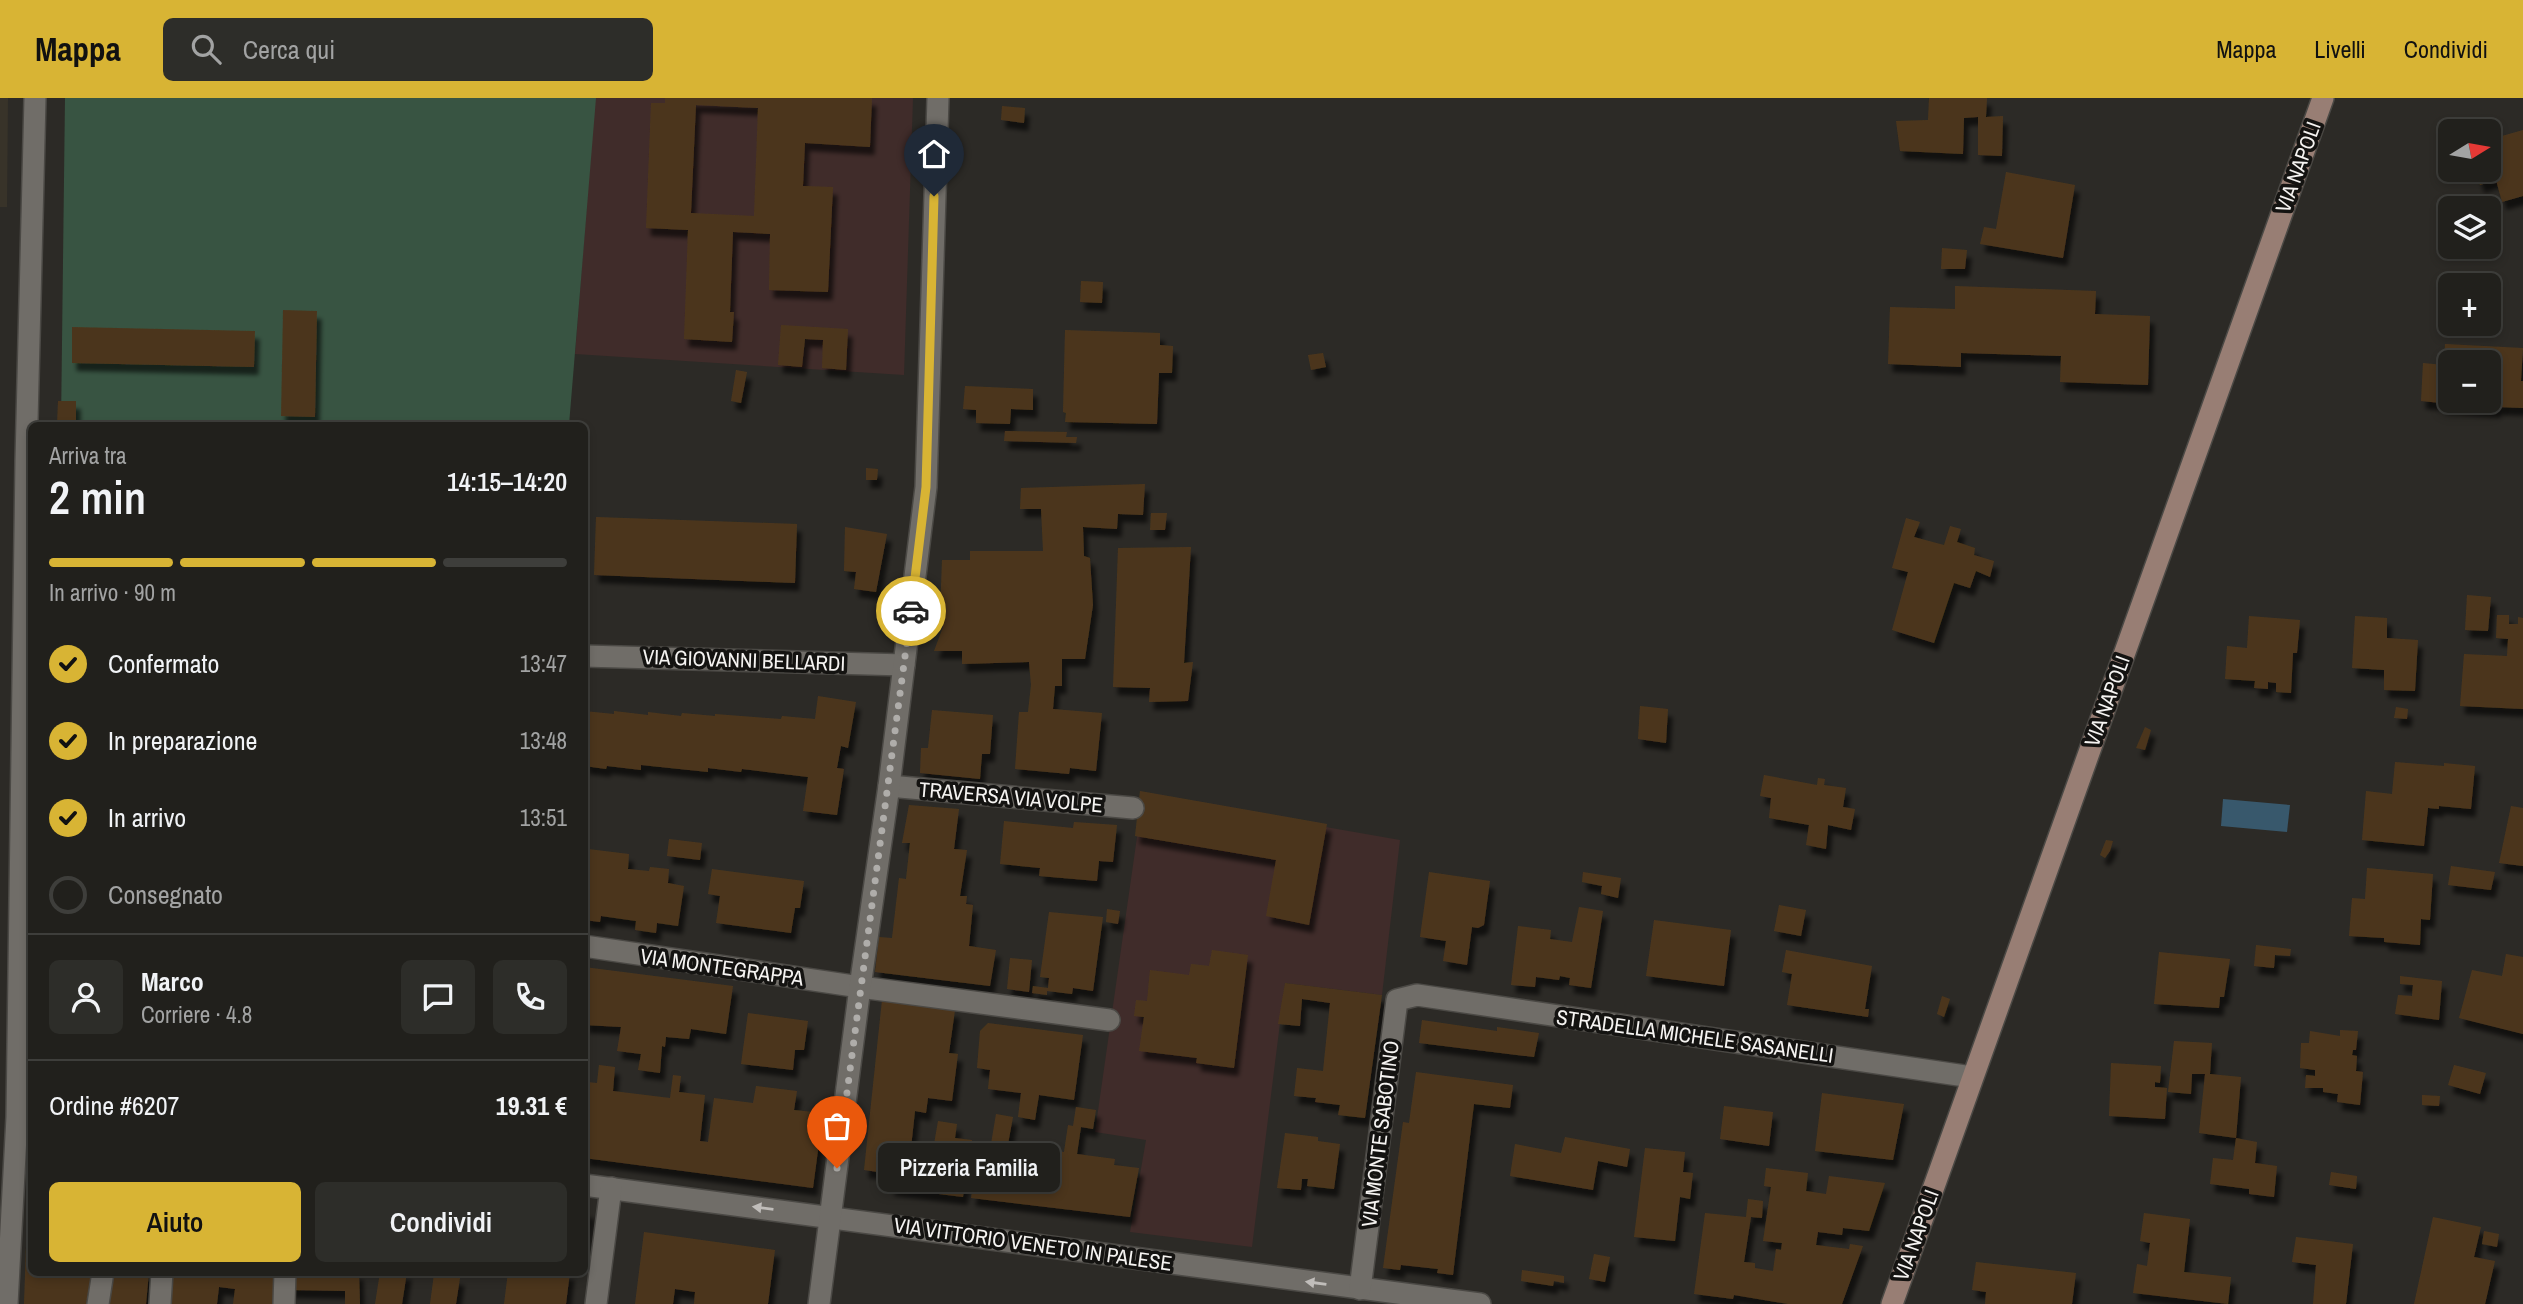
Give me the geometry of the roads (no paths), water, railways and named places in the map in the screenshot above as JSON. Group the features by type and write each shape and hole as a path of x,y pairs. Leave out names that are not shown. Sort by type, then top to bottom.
{"street":[{"path":"7,1304 5,1214 16,1116 26,461 35,98"},
{"path":"819,1304 889,786 926,487 938,98"},
{"name":"VIA NAPOLI","path":"1892,1304 2323,98"},
{"name":"VIA GIOVANNI BELLARDI","path":"588,656 904,665"},
{"name":"TRAVERSA VIA VOLPE","path":"889,786 1133,808"},
{"name":"VIA MONTEGRAPPA","path":"588,947 860,987 1110,1020"},
{"name":"STRADELLA MICHELE SASANELLI","path":"1417,995 1972,1077"},
{"name":"VIA MONTE SABOTINO","path":"1360,1289 1397,1000 1417,995"},
{"name":"VIA VITTORIO VENETO IN PALESE","path":"588,1185 1440,1301 1480,1304"},
{"path":"597,1304 611,1188"},
{"path":"98,1304 102,1276"},
{"path":"160,1304 162,1276"},
{"path":"284,1304 285,1276"}],"water":[{"path":"2223,799 2290,805 2287,832 2221,826"}],"place":[{"name":"Pizzeria Familia","path":"837,1168"}]}
